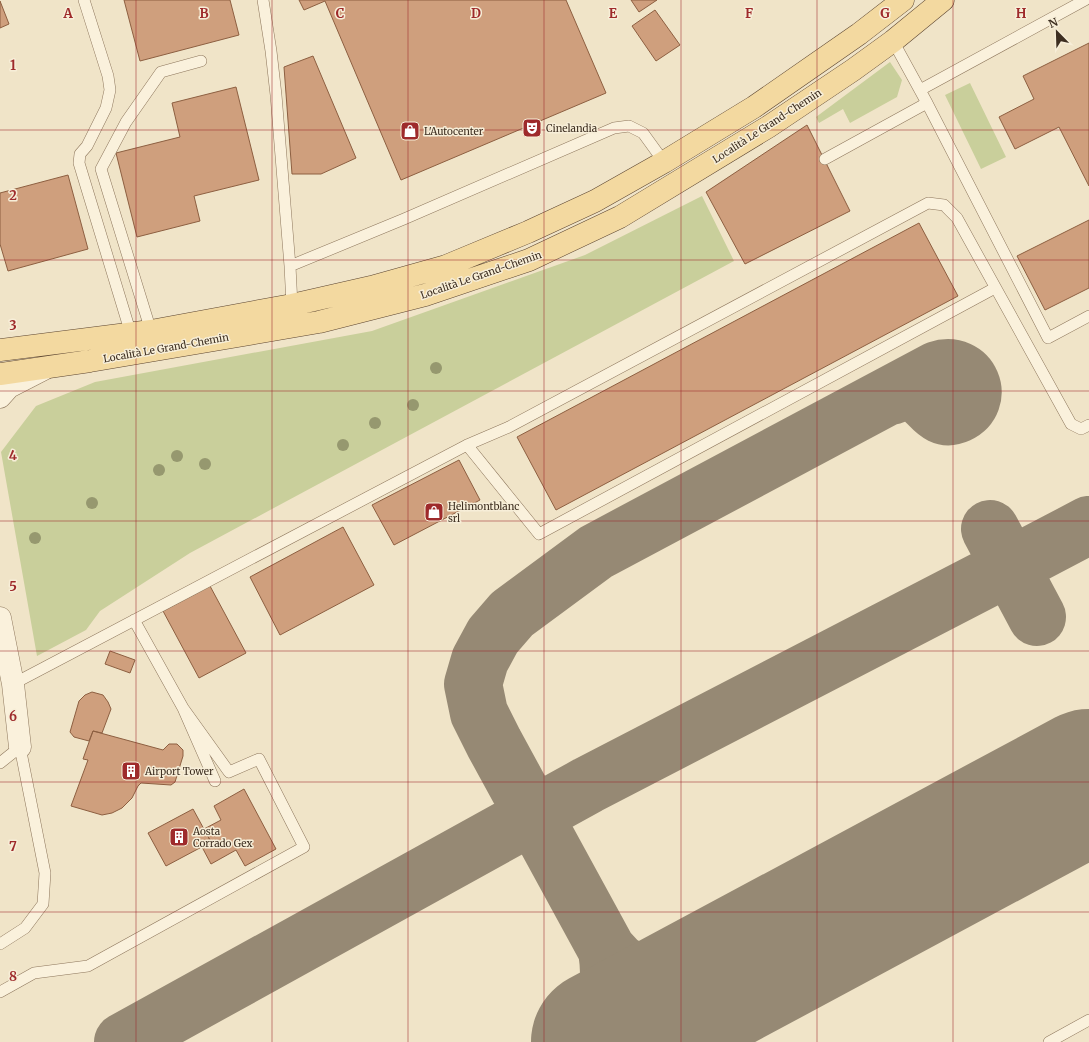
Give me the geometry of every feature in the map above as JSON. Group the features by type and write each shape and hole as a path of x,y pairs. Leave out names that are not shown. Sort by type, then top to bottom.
{"main road":[{"name":"Località Le Grand-Chemin","path":"0,350 141,332 292,305 371,287 446,266 528,232 595,201 664,162 754,106 859,34 903,0"},
{"name":"Località Le Grand-Chemin","path":"0,374 90,361 319,322 425,295 529,260 620,217 768,127 853,70 893,41 943,0"}],"street":[{"path":"0,397 9,387 46,367"},
{"path":"0,618 13,684 20,747"}],"lane":[{"path":"84,0 108,76 110,90 106,108 87,146 80,154 79,163 141,332"},
{"path":"263,0 276,95 292,305"},
{"path":"920,90 1086,0"},
{"path":"893,41 927,103 1048,338 1089,316"},
{"path":"141,332 101,169 126,122 161,72 201,61"},
{"path":"825,159 927,103"},
{"path":"290,266 404,219 614,128 629,126 643,133 664,162"},
{"path":"13,684 467,445 509,427 928,203 944,205 957,218 1071,424 1081,429 1089,425"},
{"path":"467,445 539,534 995,288"},
{"path":"134,620 182,708 215,781"},
{"path":"0,992 34,973 88,966 304,846 259,759 229,772 182,708"},
{"path":"0,763 20,747 45,873 43,904 25,928 0,944"},
{"path":"1049,1042 1089,1020"}],"green space":[{"path":"890,62 902,80 897,97 850,123 843,109 819,123 816,117"},
{"path":"970,83 1006,157 981,169 945,95"},
{"path":"702,196 734,261 190,553 100,611 86,630 37,656 1,452 36,406 95,382 372,331 585,255"}],"building":[{"path":"124,0 230,0 239,35 140,61"},
{"path":"299,0 566,0 606,93 401,180 325,1 304,10"},
{"path":"631,0 657,0 639,12"},
{"path":"0,1 9,24 0,28"},
{"path":"655,10 680,45 656,61 632,26"},
{"path":"1089,43 1089,186 1059,127 1015,149 999,117 1034,99 1023,76"},
{"path":"313,56 356,158 321,174 292,174 284,67"},
{"path":"236,87 259,180 194,196 200,221 137,237 116,153 180,137 172,103"},
{"path":"807,125 850,211 745,264 706,192"},
{"path":"68,175 88,249 8,271 0,244 0,193"},
{"path":"1089,220 1089,288 1045,310 1017,256"},
{"path":"919,223 958,296 556,510 517,437"},
{"path":"459,460 480,500 394,545 372,505"},
{"path":"343,527 374,585 280,635 250,577"},
{"path":"210,586 246,653 199,678 163,611"},
{"path":"110,651 135,660 130,673 105,664"},
{"path":"92,692 103,695 111,709 102,733 93,731 89,741 74,737 70,732 79,701 85,695"},
{"name":"Airport Tower","path":"93,731 163,750 169,744 177,744 183,750 183,756 175,782 171,785 141,783 132,798 122,808 112,813 102,815 71,806 88,760 83,759"},
{"path":"244,789 276,849 245,866 236,850 211,864 202,847 211,842 204,829 221,820 214,806"},
{"name":"Aosta Corrado Gex","path":"193,809 211,842 166,866 148,833"}],"taxiway":[{"path":"585,1042 599,1019 606,998 609,976 607,950 479,713 473,684 480,660 493,636 512,614 596,552 937,370 949,368 959,370 971,383 973,391 967,408 958,414 950,416 937,412 916,393 906,391 891,396"},
{"path":"123,1042 588,785 1089,525"},
{"path":"990,529 1037,617"},
{"path":"607,950 619,963 640,975 661,982 688,983 730,974"}],"runway":[{"path":"603,1042 1089,781"}],"place":[{"name":"Cinelandia","path":"532,128"},
{"name":"L'Autocenter","path":"410,131"},
{"name":"Helimontblanc srl","path":"434,512"},
{"name":"Airport Tower","path":"131,771"},
{"name":"Aosta Corrado Gex","path":"179,837"}]}
